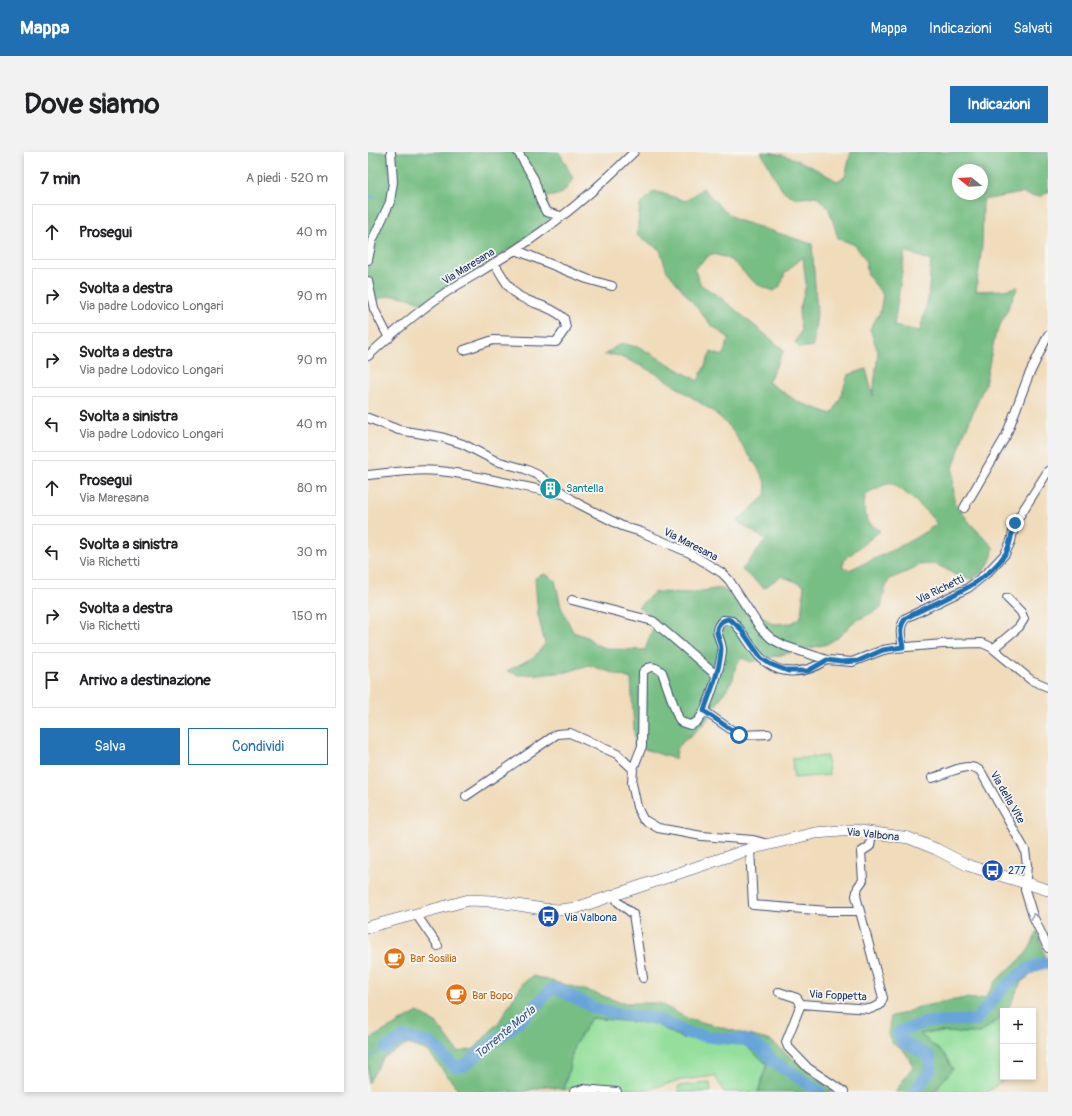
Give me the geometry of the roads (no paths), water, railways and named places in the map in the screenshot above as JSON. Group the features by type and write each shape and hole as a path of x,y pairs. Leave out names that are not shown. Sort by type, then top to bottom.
{"street":[{"path":"368,260 372,241 390,202 393,182 391,152"},
{"path":"518,152 534,179 541,202 546,212 561,216"},
{"name":"Via Maresana","path":"368,356 422,310 449,290 516,250 561,216 592,192 634,152"},
{"path":"516,250 587,279 612,286"},
{"path":"464,350 493,340 556,342 566,328 564,318 554,309 519,296 513,291 494,263"},
{"path":"368,281 374,309 389,338"},
{"path":"964,508 1006,436 1028,377 1048,335"},
{"name":"Via Maresana","path":"368,418 399,430 441,437 463,444 496,461 525,469 538,475 577,503 622,526 641,532 690,553 722,573 736,587 757,623 772,639 785,646 827,660 852,662 883,650 903,647 967,643 986,644 994,648 1031,680 1048,687"},
{"path":"368,475 396,472 447,471 527,488 564,494"},
{"name":"Via Richetti","path":"903,647 901,626 906,618 968,588 987,573 1005,554 1011,541 1015,523 1048,471"},
{"path":"994,648 1019,626 1024,618 1007,598"},
{"path":"572,600 653,621 716,675"},
{"path":"769,844 753,840 702,836 658,828 649,824 643,819 637,807 632,782 633,769 642,746 643,672 647,667 657,668 662,672 681,722 690,726 700,719 716,675 722,648 716,631 718,625 723,620 728,619 736,624 761,658 770,664 788,671 798,672 815,668 827,660"},
{"path":"704,711 739,735 768,734"},
{"path":"466,796 556,734 570,733 617,754 633,769"},
{"name":"Via della Vite","path":"932,778 968,767 975,767 981,772 1025,850 1027,865 1025,883 1033,916 1048,948"},
{"name":"Via Valbona","path":"368,927 469,900 560,910 576,908 614,894 769,844 828,832 854,830 916,840 946,853 967,865 1048,890"},
{"name":"Via Foppetta","path":"844,1092 808,1068 788,1047 786,1042 800,1004 870,1009 880,1005 882,998 859,911 856,890 863,880 861,852 870,846 872,832"},
{"path":"728,838 740,843 748,850 753,906 828,911 859,911"},
{"path":"614,894 618,902 633,914 642,978"},
{"path":"416,914 438,946"},
{"path":"779,992 797,998 800,1004"},
{"path":"574,1092 583,1089 617,1092"}],"waterway":[{"path":"368,196 375,198"},
{"name":"Torrente Morla","path":"914,1092 931,1069 929,1056 903,1042 898,1033 900,1031 928,1022 976,1020 999,993 1017,976 1038,965 1048,963"},
{"name":"Torrente Morla","path":"386,1048 405,1037 432,1044 455,1067 464,1066 527,1015 550,990 558,989 594,1008 613,1013 658,1019 687,1033 718,1038 746,1040 763,1050 773,1061 820,1092"},
{"name":"Torrente Morla","path":"368,1058 386,1048"}],"place":[{"name":"Santella","path":"550,488"},
{"name":"277","path":"992,870"},
{"name":"Via Valbona","path":"549,917"},
{"name":"Bar Sosilia","path":"394,958"},
{"name":"Bar Bopo","path":"457,995"}]}
